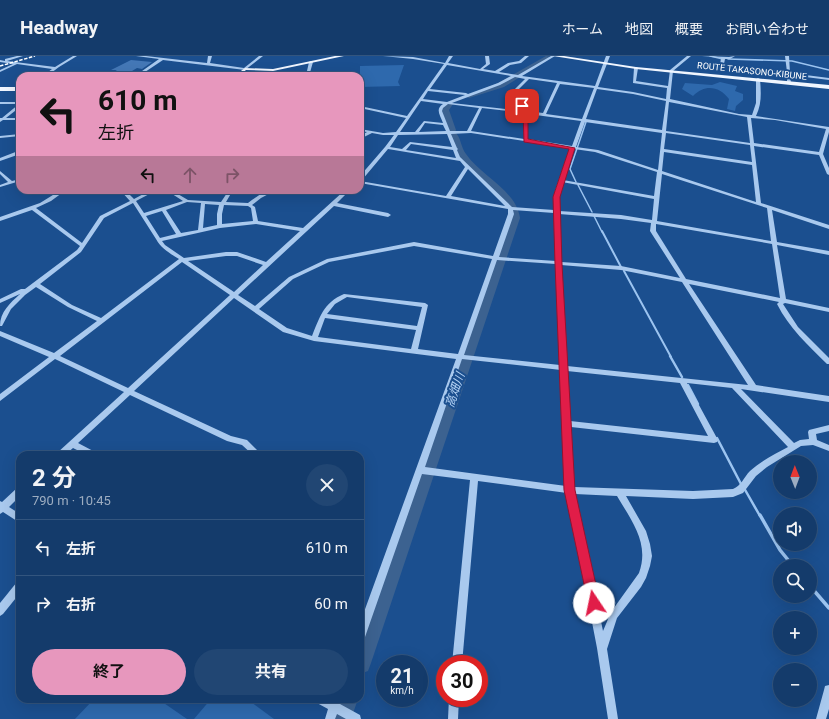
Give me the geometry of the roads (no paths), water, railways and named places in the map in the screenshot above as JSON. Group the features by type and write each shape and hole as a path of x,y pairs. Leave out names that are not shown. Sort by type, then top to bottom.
{"main road":[{"path":"241,72 245,69 273,70 342,56"},
{"name":"ROUTE TAKASONO-KIBUNE","path":"554,56 636,68 829,87"},
{"path":"0,89 16,89"}],"street":[{"path":"1,61 20,56"},
{"path":"50,72 75,56"},
{"path":"138,56 245,69 261,56"},
{"path":"208,64 210,56"},
{"path":"385,56 412,58 669,100 751,117 829,128 827,144 821,154"},
{"path":"364,175 387,148 451,56"},
{"path":"480,70 488,64 487,56"},
{"path":"496,72 509,64 520,62 527,56"},
{"path":"364,627 425,471 499,258 512,214 512,208 462,160 448,132 440,111 447,103 499,84 554,56"},
{"path":"608,56 558,191 556,212 570,490 602,648 613,719"},
{"path":"689,56 674,71 671,71 669,100 656,198 654,222 655,235 754,388"},
{"path":"704,56 722,58 734,56"},
{"path":"787,56 786,61 789,83"},
{"path":"722,58 722,65 829,79"},
{"path":"143,72 162,59"},
{"path":"1,61 54,68"},
{"path":"308,72 311,62"},
{"path":"0,71 15,64"},
{"path":"636,68 634,82 670,87"},
{"path":"526,140 524,108 511,95 528,78"},
{"path":"758,80 760,98 757,111 751,117 752,145 759,204"},
{"path":"544,115 560,82"},
{"path":"427,90 468,95"},
{"path":"420,100 525,112 821,154"},
{"path":"0,103 16,104"},
{"path":"1,120 16,107"},
{"path":"468,132 481,107"},
{"path":"364,108 408,117"},
{"path":"370,113 374,110"},
{"path":"1,120 16,119"},
{"path":"416,133 424,122 445,124"},
{"path":"364,131 397,133 468,132 526,140 605,154 829,227"},
{"path":"364,136 371,132"},
{"path":"0,137 16,135"},
{"path":"403,151 410,143 456,149"},
{"path":"387,148 462,160"},
{"path":"662,150 754,164"},
{"path":"0,160 16,154"},
{"path":"821,154 829,174"},
{"path":"448,197 468,166"},
{"path":"0,172 10,182"},
{"path":"0,186 16,181"},
{"path":"364,181 512,208 621,217 829,253"},
{"path":"562,181 656,198"},
{"path":"0,219 32,208 58,194"},
{"path":"126,194 144,215 158,240 181,260 285,330 314,339 465,358 754,388 829,399"},
{"path":"0,324 9,308 16,300 83,246 102,217 147,194"},
{"path":"175,194 187,201 249,205 253,207 256,222"},
{"path":"220,226 221,203 228,194"},
{"path":"249,205 265,194"},
{"path":"64,451 344,194"},
{"path":"144,215 187,201"},
{"path":"200,231 204,203"},
{"path":"333,204 388,215"},
{"path":"769,207 773,243 783,301 780,304 784,314 798,333 829,362"},
{"path":"32,208 83,246"},
{"path":"163,209 179,236"},
{"path":"158,240 220,226 256,222 304,230"},
{"path":"255,309 291,278 327,261 414,244 499,258 621,268 829,310"},
{"path":"0,398 100,320 140,292 181,260 226,254 238,254 267,264"},
{"path":"0,302 36,284"},
{"path":"36,284 70,306 100,320"},
{"path":"314,339 329,304 336,298 346,295 425,305 414,351"},
{"path":"324,316 419,328"},
{"path":"0,333 54,356 230,439 244,442 254,451"},
{"path":"567,424 714,440 682,380"},
{"path":"734,386 793,447"},
{"path":"813,442 812,432 829,428"},
{"path":"425,471 570,490 693,495 733,493 740,490 753,474 764,465 805,441 813,442 829,448"},
{"path":"72,444 86,451"},
{"path":"458,655 474,478"},
{"path":"602,648 614,615 644,575 646,559 646,545 641,531 619,492"},
{"path":"16,494 1,507 16,516"},
{"path":"0,611 16,589"},
{"path":"821,719 829,690"},
{"path":"329,703 342,710 330,719"},
{"path":"452,719 453,707"}],"waterway":[{"path":"710,56 723,59"},
{"name":"高畑川","path":"469,96 501,85 549,57"},
{"path":"728,59 792,61 829,70"},
{"name":"高畑川","path":"449,104 445,110 452,130"},
{"path":"576,182 570,169 586,122"},
{"name":"高畑川","path":"364,652 515,218 514,211 509,202 461,155 453,134"},
{"path":"578,185 592,212"},
{"path":"594,216 602,232"},
{"path":"602,231 621,267"},
{"path":"624,271 671,357"},
{"path":"670,356 682,377"},
{"path":"688,385 698,404"},
{"path":"717,438 741,484"},
{"path":"744,488 760,516"},
{"path":"760,515 780,550 787,559"},
{"path":"817,594 829,608"},
{"name":"高畑川","path":"339,719 345,703"}],"railway":[{"path":"0,66 35,56"}]}
